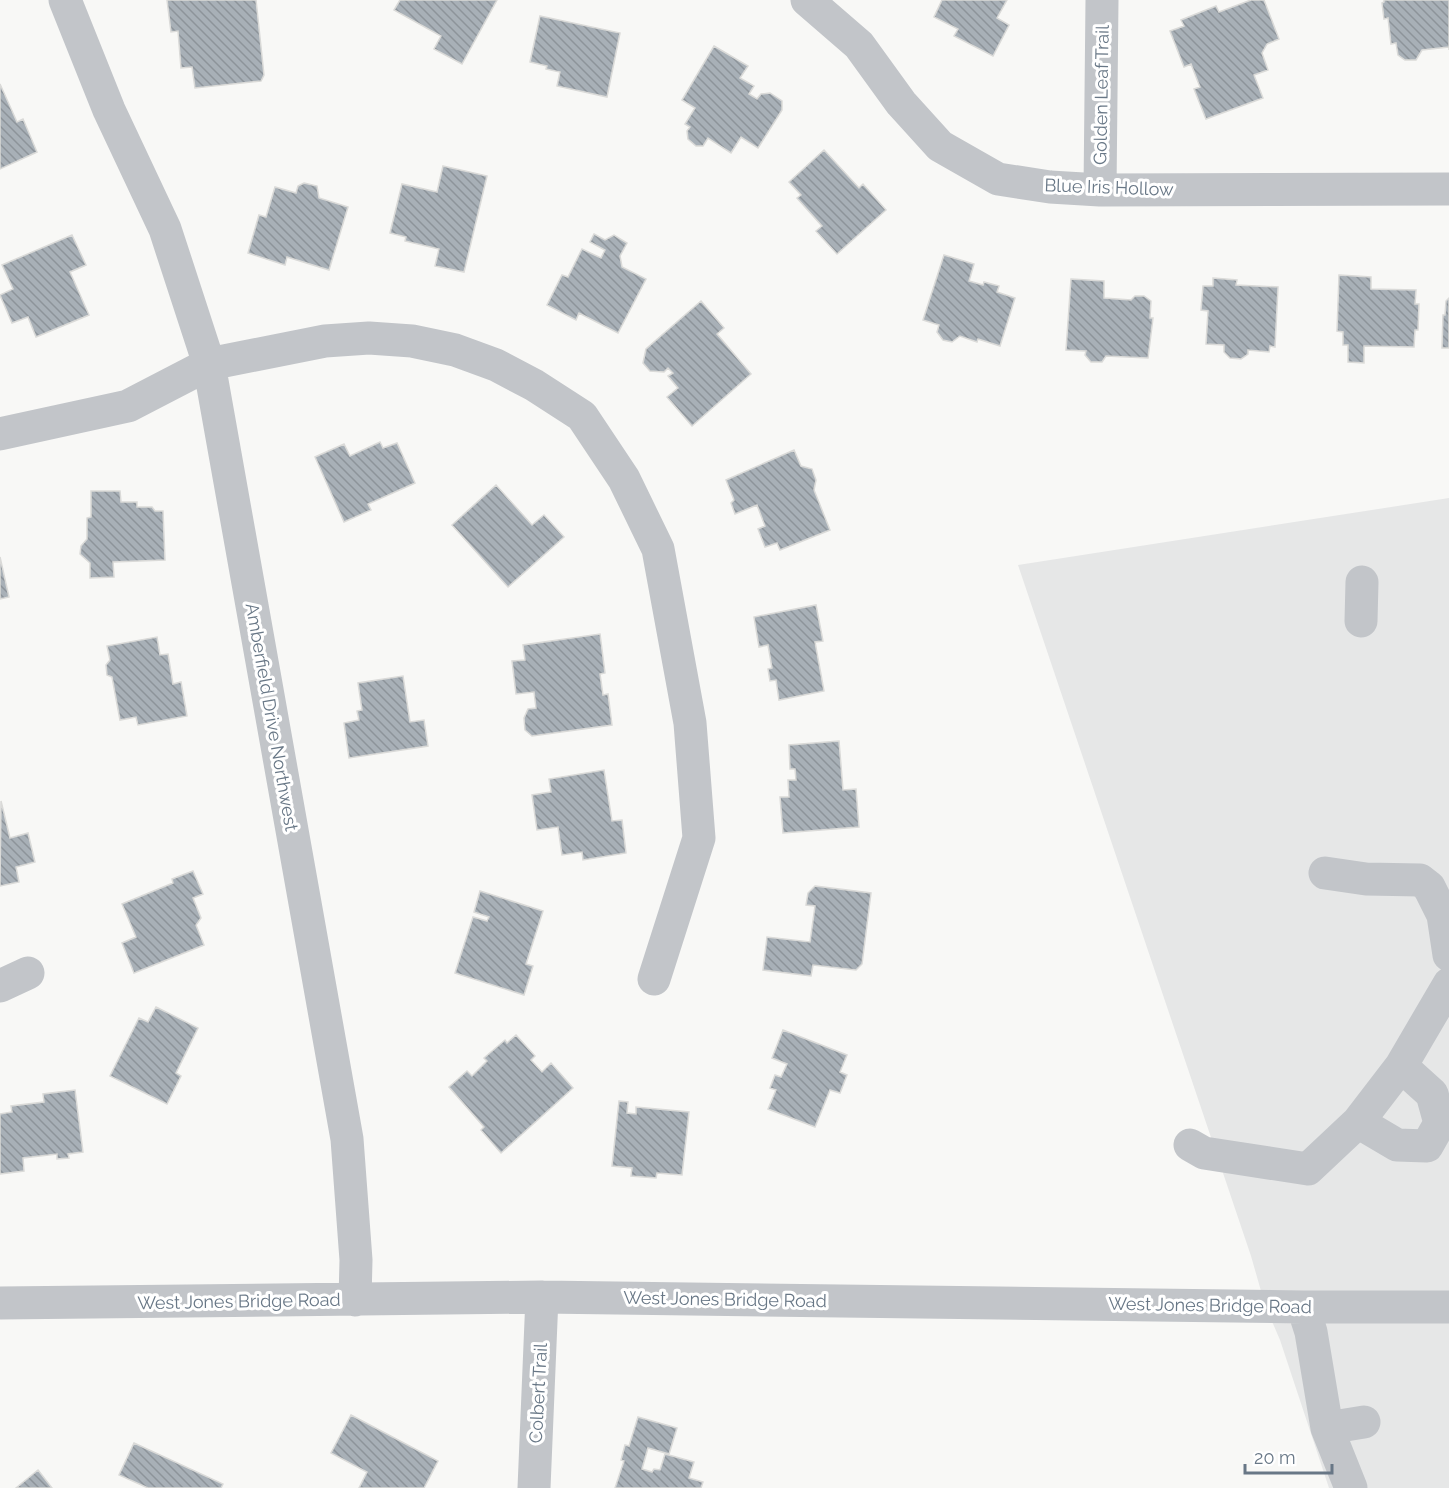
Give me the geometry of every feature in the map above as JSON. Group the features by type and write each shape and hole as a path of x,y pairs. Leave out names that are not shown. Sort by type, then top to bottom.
{"street":[{"name":"Amberfield Drive Northwest","path":"66,0 109,110 165,229 209,364 347,1139 356,1260 355,1300"},
{"name":"Blue Iris Hollow","path":"807,0 859,45 901,103 940,146 998,179 1050,187 1100,190 1449,189"},
{"name":"Golden Leaf Trail","path":"1100,190 1102,0"},
{"path":"0,434 128,406 209,364 325,340 369,338 412,341 455,350 496,365 534,385 582,416 624,479 658,549 690,723 699,838 654,978"},
{"path":"1361,621 1362,582"},
{"path":"1325,873 1365,879 1420,880 1439,890 1449,956"},
{"path":"1190,1145 1204,1153 1308,1169 1358,1122 1438,1020 1449,984"},
{"path":"1358,1122 1397,1145 1427,1146 1440,1123 1432,1095 1401,1066"},
{"name":"West Jones Bridge Road","path":"0,1304 542,1297 1449,1307"},
{"name":"Colbert Trail","path":"534,1488 542,1297"},
{"path":"1303,1307 1311,1332 1327,1428 1351,1488"},
{"path":"1327,1428 1364,1422"}],"shaded area":[{"path":"1449,498 1449,1488 1329,1488 1280,1340 1265,1305 1251,1256 1018,565"}],"building":[{"path":"167,0 256,0 264,75 261,81 195,88 192,67 181,68 178,31 171,32"},
{"path":"400,0 497,0 462,64 434,49 441,36 394,10"},
{"path":"942,0 1007,0 997,18 1009,25 993,56 954,36 958,29 934,17"},
{"path":"1251,0 1264,0 1279,39 1267,44 1262,53 1268,70 1254,75 1263,98 1206,119 1194,89 1200,87 1191,64 1184,67 1170,31 1184,26 1181,20 1216,6 1219,12"},
{"path":"1384,0 1449,0 1449,47 1422,50 1416,60 1405,60 1398,55 1396,43 1391,44 1388,18 1384,19 1382,3"},
{"path":"540,16 620,33 607,97 557,86 560,72 530,62"},
{"path":"714,46 748,66 740,78 754,86 749,94 757,99 761,94 770,93 782,101 782,110 758,148 741,137 731,153 708,138 703,146 696,146 688,139 687,131 690,127 685,124 695,108 682,100"},
{"path":"0,84 17,122 23,119 37,152 0,169"},
{"path":"824,150 859,188 863,184 886,210 837,254 816,231 822,226 797,198 801,195 789,182"},
{"path":"443,166 487,176 464,272 435,266 439,249 405,241 406,237 390,233 402,184 437,192"},
{"path":"304,183 317,186 319,198 348,207 329,270 287,257 285,265 248,253 259,215 266,217 275,187 296,193 298,186"},
{"path":"594,234 605,240 614,235 627,243 620,256 622,267 646,279 618,333 579,313 576,320 547,305 562,275 568,277 582,249 601,258 605,250 590,242"},
{"path":"72,235 86,265 70,272 89,315 36,337 28,317 12,323 0,295 13,289 2,265"},
{"path":"944,255 974,264 969,281 999,286 997,292 1015,298 1000,346 960,336 952,342 943,340 937,332 939,325 923,320"},
{"path":"1339,275 1371,277 1371,289 1416,290 1415,304 1419,304 1418,330 1415,330 1414,347 1364,346 1364,363 1348,362 1348,345 1343,345 1343,332 1337,331"},
{"path":"1213,278 1237,280 1236,285 1278,287 1275,347 1270,346 1269,352 1248,350 1248,354 1241,359 1230,358 1224,352 1224,345 1206,344 1208,311 1201,310 1203,286 1213,286"},
{"path":"1071,279 1104,281 1104,298 1131,300 1135,296 1144,296 1151,301 1150,318 1153,318 1148,358 1106,356 1102,362 1091,362 1085,355 1086,351 1066,350"},
{"path":"1449,298 1449,348 1442,348 1443,315 1445,315 1446,301"},
{"path":"701,301 724,328 717,334 751,374 692,426 667,397 678,388 668,376 673,373 668,368 664,372 650,371 643,363 646,349"},
{"path":"380,442 383,448 397,443 415,483 368,504 371,510 344,522 315,457 344,444 350,456"},
{"path":"794,450 801,466 812,469 816,480 814,490 830,530 780,550 777,543 765,547 758,529 765,526 757,505 735,514 731,503 734,500 726,480"},
{"path":"496,485 532,525 544,515 564,537 508,587 452,525"},
{"path":"91,491 120,491 121,502 137,502 137,507 152,507 155,511 163,511 165,560 113,562 114,577 90,578 90,563 80,554 81,546 87,539 87,518 91,517"},
{"path":"0,557 9,597 0,599"},
{"path":"816,605 823,641 815,642 824,691 779,700 776,680 770,681 768,669 772,668 768,645 759,647 754,617"},
{"path":"600,634 605,673 600,674 603,695 608,694 612,725 532,736 525,730 524,718 528,709 536,708 534,692 516,694 512,661 525,660 523,645"},
{"path":"157,637 160,655 168,654 173,684 181,682 187,716 138,725 136,717 120,720 112,677 107,675 106,665 110,660 107,646"},
{"path":"403,676 410,722 424,720 428,746 349,758 344,723 359,720 357,711 362,710 358,683"},
{"path":"839,741 843,790 856,789 859,827 783,833 780,797 789,797 788,780 796,780 795,769 790,769 789,745"},
{"path":"604,770 612,821 622,820 626,853 583,860 582,852 562,855 558,827 537,830 532,795 551,792 549,779"},
{"path":"1,801 10,838 28,833 35,862 16,867 19,882 0,886"},
{"path":"193,871 203,894 193,898 201,918 196,925 204,945 134,973 122,943 136,937 122,904 173,883 172,879"},
{"path":"815,886 871,893 862,964 856,970 813,965 811,976 763,970 767,937 810,942 815,906 806,905 808,893"},
{"path":"480,891 543,911 526,964 533,966 524,995 455,973 473,917 487,921 489,917 474,912"},
{"path":"156,1007 198,1028 176,1073 181,1076 167,1104 110,1076 139,1018 148,1022"},
{"path":"783,1030 847,1055 840,1072 847,1075 840,1093 830,1090 815,1127 768,1109 776,1090 770,1088 775,1075 781,1077 787,1064 772,1058"},
{"path":"516,1035 535,1056 531,1060 542,1072 551,1063 573,1088 501,1153 481,1130 484,1127 449,1087 467,1071 472,1076 487,1061 484,1058 505,1040 507,1043"},
{"path":"75,1090 83,1152 68,1154 69,1158 57,1159 57,1154 23,1158 24,1171 0,1174 0,1114 12,1112 11,1106 44,1102 43,1094"},
{"path":"619,1101 628,1102 627,1113 636,1114 636,1107 689,1112 682,1175 657,1173 656,1178 631,1176 632,1168 612,1166"},
{"path":"351,1415 438,1461 424,1488 359,1488 367,1472 331,1453"},
{"path":"638,1417 677,1428 669,1454 648,1448 642,1469 652,1472 654,1469 660,1470 665,1454 694,1462 689,1478 703,1482 701,1488 615,1488 624,1461 621,1460 625,1445 629,1446"},
{"path":"134,1443 223,1484 221,1488 148,1488 119,1475"},
{"path":"38,1470 52,1488 16,1488"}]}
